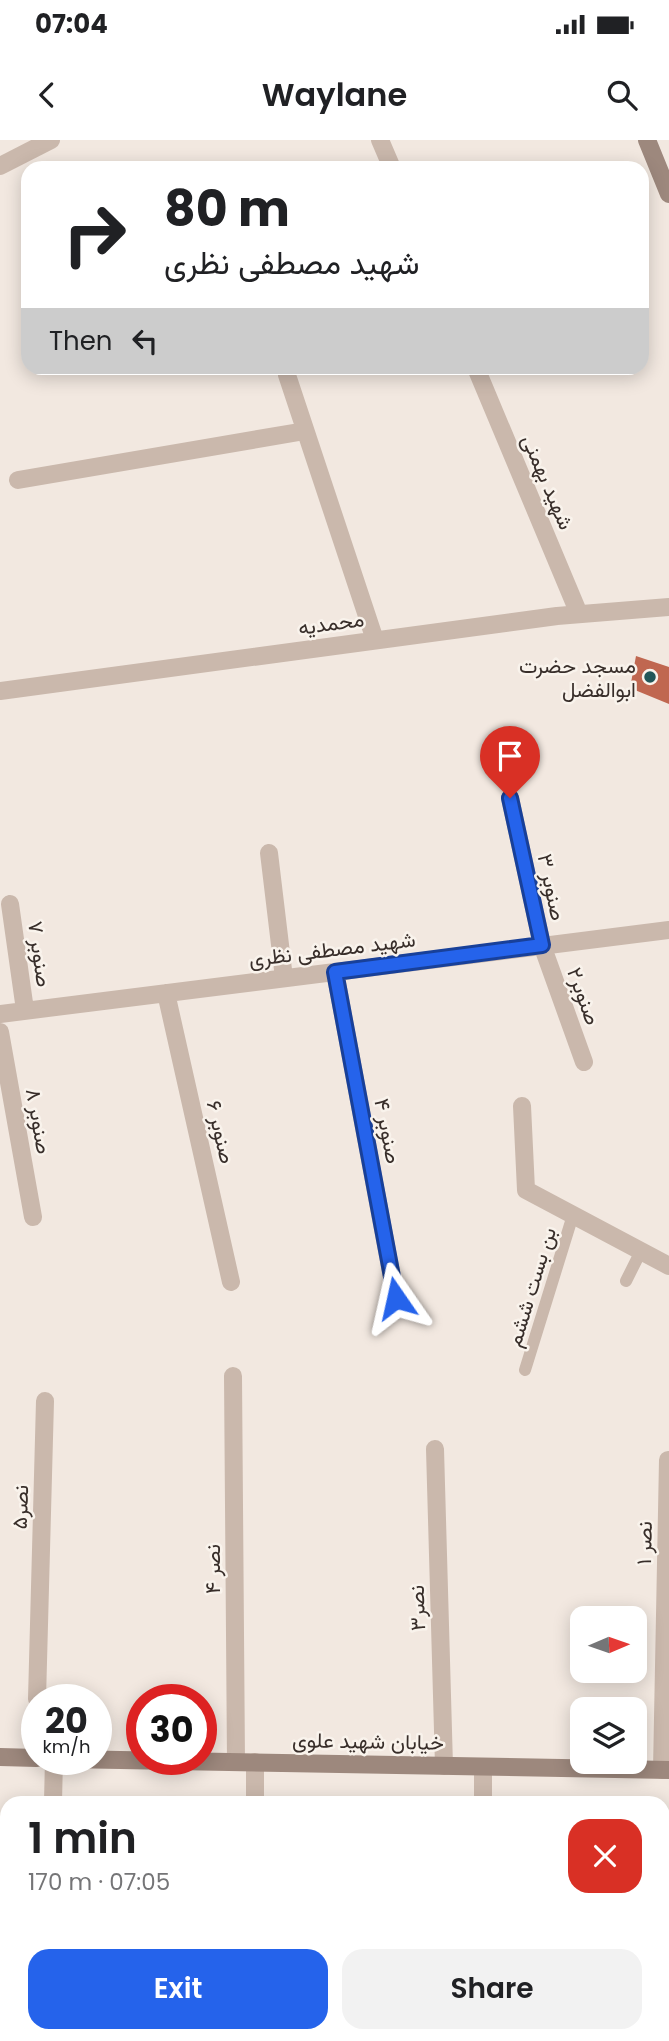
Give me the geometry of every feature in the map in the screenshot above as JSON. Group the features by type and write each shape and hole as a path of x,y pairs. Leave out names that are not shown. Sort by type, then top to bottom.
{"main road":[{"path":"647,140 669,194"},
{"path":"0,1757 21,1758"},
{"name":"خیابان شهید علوی","path":"112,1760 666,1770"}],"street":[{"path":"0,166 51,140"},
{"path":"380,140 389,161"},
{"path":"287,375 375,640"},
{"name":"شهید بهمنی","path":"478,375 579,614"},
{"path":"18,480 305,431"},
{"name":"محمدیه","path":"0,691 579,614 669,607"},
{"name":"صنوبر ۳","path":"510,798 542,945"},
{"path":"269,853 284,978"},
{"name":"صنوبر ۷","path":"9,904 25,1010"},
{"name":"شهید مصطفی نظری","path":"0,1014 669,930"},
{"name":"صنوبر۲","path":"542,945 584,1062"},
{"name":"صنوبر ۴","path":"335,972 396,1298"},
{"name":"صنوبر ۶","path":"166,993 231,1282"},
{"name":"صنوبر ۸","path":"0,1032 33,1217"},
{"path":"522,1106 526,1190 669,1266"},
{"name":"نصر ۴","path":"233,1376 236,1762"},
{"name":"نصر۵","path":"37,1684 45,1401"},
{"name":"نصر۳","path":"435,1449 444,1766"},
{"name":"نصر ۱","path":"666,1770 668,1460"},
{"path":"255,1762 255,1796"},
{"path":"483,1766 483,1796"},
{"path":"52,1796 53,1775"}],"lane":[{"name":"بن بست ششم","path":"525,1370 573,1215"},
{"path":"626,1281 641,1251"}],"building":[{"name":"مسجد حضرت ابوالفضل","path":"636,656 669,667 669,704 630,688"}],"place":[{"name":"مسجد حضرت ابوالفضل","path":"650,677"}],"route":[{"path":"396,1298 335,972 542,945 510,798"}]}
